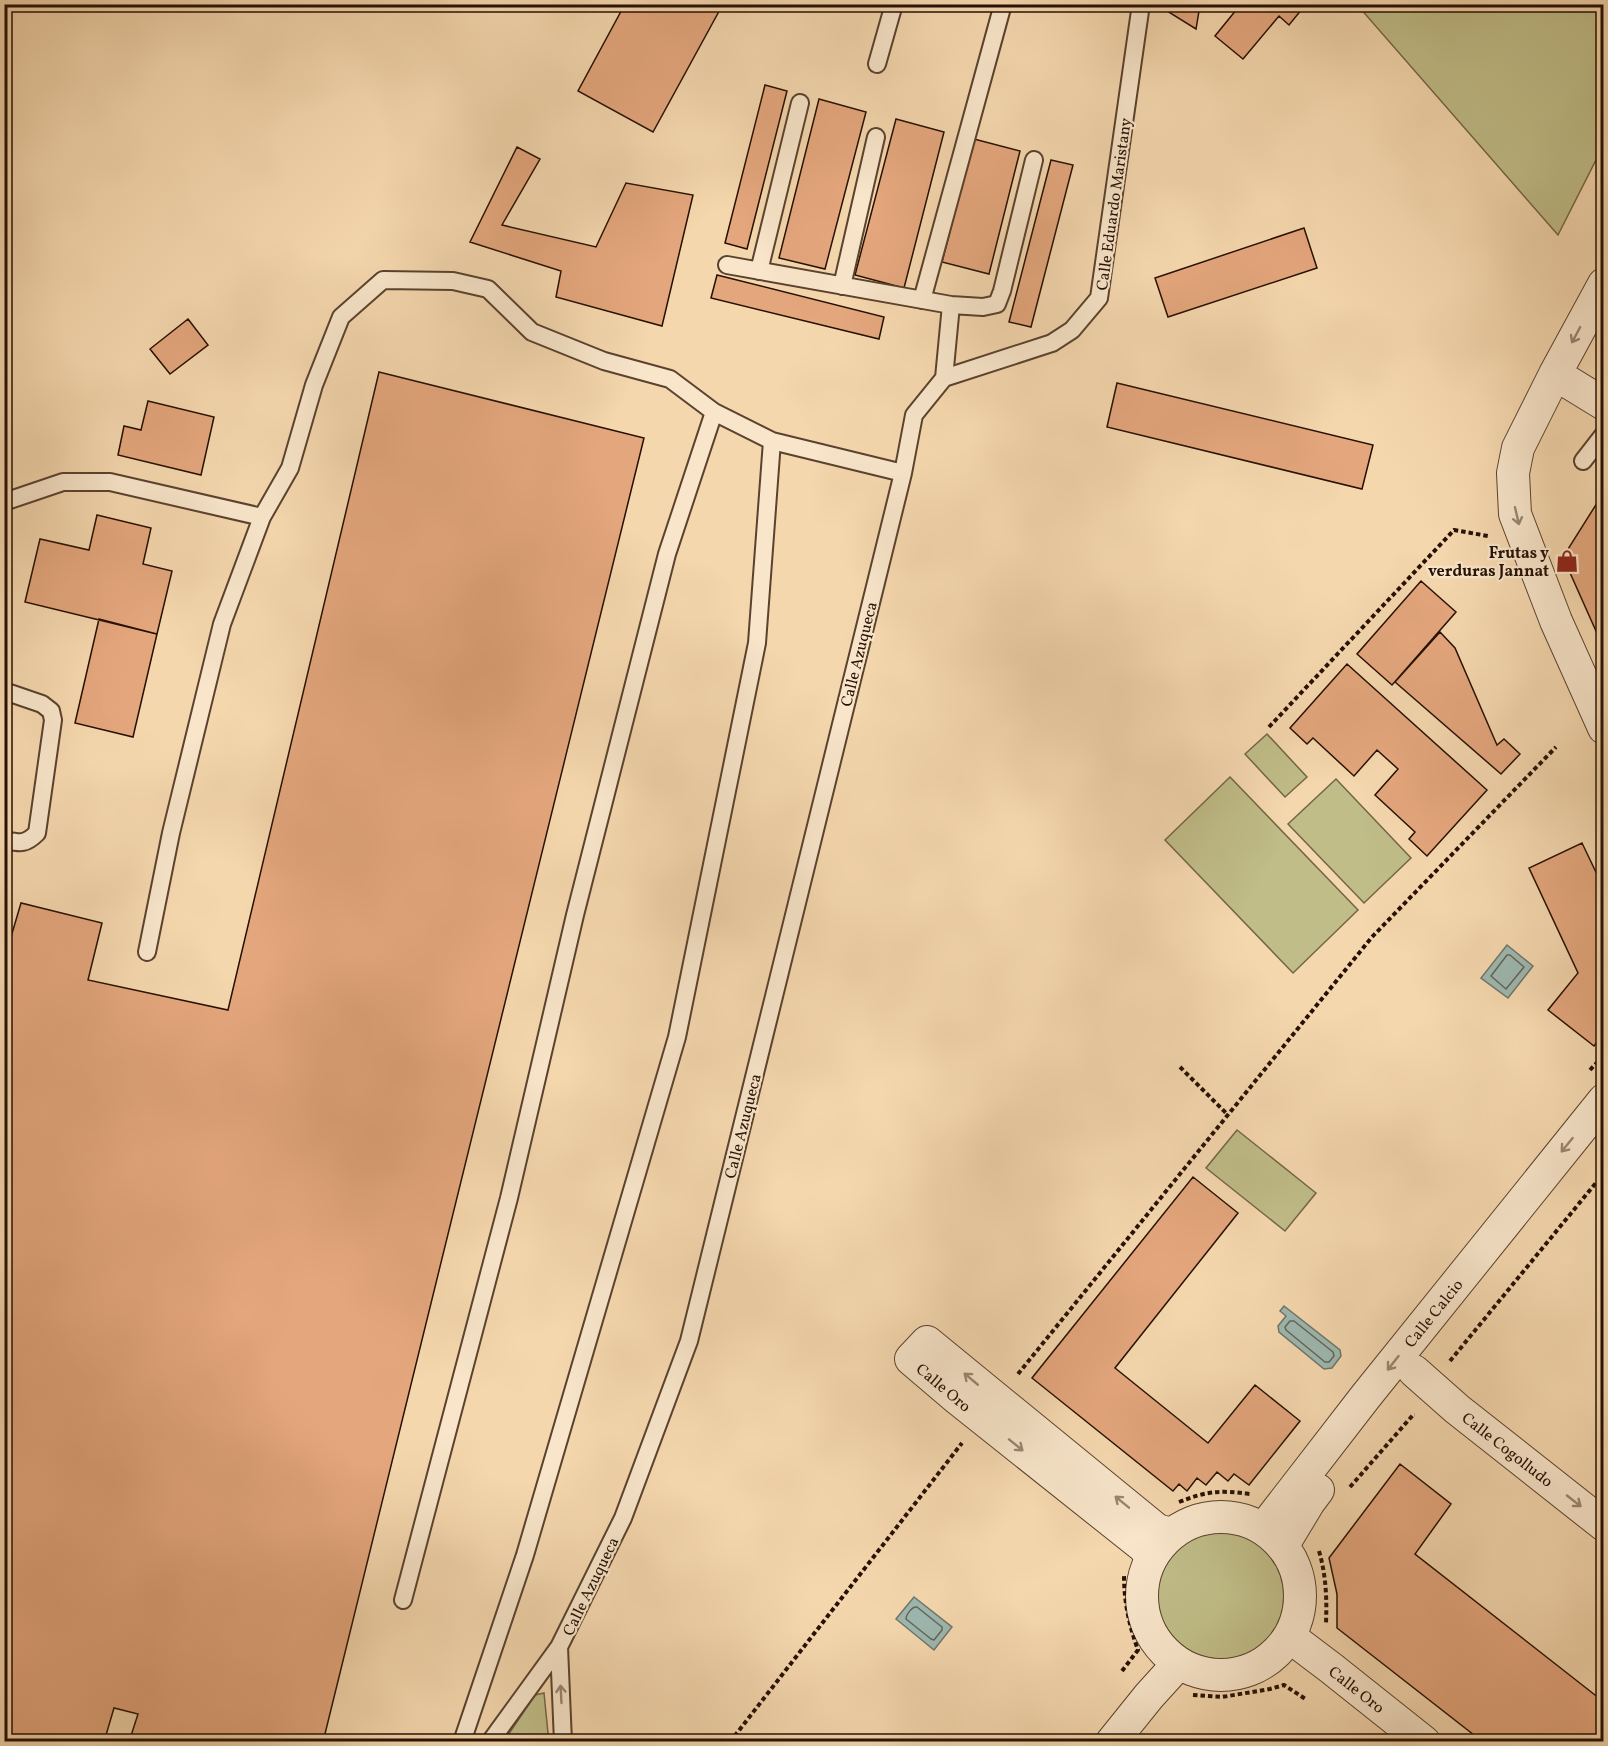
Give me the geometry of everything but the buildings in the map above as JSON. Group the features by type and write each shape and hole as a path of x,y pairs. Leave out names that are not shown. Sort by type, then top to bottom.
{"street":[{"path":"1604,284 1518,448 1513,473 1515,514 1556,621 1604,728"},
{"path":"1555,374 1604,405"},
{"name":"Calle Calcio","path":"1273,1536 1373,1387 1604,1100"},
{"name":"Calle Calcio","path":"1273,1536 1309,1502 1604,1133"},
{"name":"Calle Oro","path":"1138,1561 1144,1547 911,1359 927,1342 1157,1530 1171,1534"},
{"name":"Calle Cogolludo","path":"1414,1371 1457,1409 1604,1525"},
{"path":"1216,1516 1241,1518 1273,1536 1295,1566 1301,1590 1299,1614 1285,1644 1257,1668 1231,1676 1204,1674 1178,1664 1161,1648 1148,1628 1142,1604 1143,1580 1138,1561 1171,1534 1192,1521 1216,1516"},
{"name":"Calle Oro","path":"1285,1644 1391,1742"},
{"name":"Calle Oro","path":"1285,1644 1331,1668 1424,1742"},
{"path":"1112,1742 1178,1664"}],"lane":[{"path":"877,64 894,4"},
{"path":"922,300 1003,4"},
{"name":"Calle Eduardo Maristany","path":"944,378 1052,343 1072,330 1100,298 1141,4"},
{"path":"759,270 800,103"},
{"path":"842,286 876,137"},
{"path":"727,265 951,305 983,307 997,304 1034,160"},
{"path":"147,952 171,833 222,624 262,517 290,468 314,385 341,316 382,280 453,281 488,289 532,332 604,361 670,379 714,412 772,441 903,473 914,415 944,378 951,305"},
{"path":"403,1600 509,1198 575,915 667,554 714,412"},
{"path":"1583,461 1604,434"},
{"path":"462,1742 525,1555 677,1037 757,643 772,441"},
{"name":"Calle Azuqueca","path":"490,1742 559,1647 623,1518 688,1341 903,473"},
{"path":"4,502 63,482 110,482 262,517"},
{"path":"4,691 42,704 51,711 53,720 37,833 29,841 20,843 4,840"},
{"path":"559,1647 563,1742"}],"path":[{"path":"1269,727 1454,530 1492,536"},
{"path":"1011,1382 1372,937 1556,747"},
{"path":"1180,1067 1227,1114"},
{"path":"1450,1362 1604,1173"},
{"path":"1347,1490 1413,1415 1422,1414"},
{"path":"730,1742 968,1435"},
{"path":"1177,1503 1196,1495 1222,1491 1259,1495"},
{"path":"1318,1548 1327,1594 1326,1628"},
{"path":"1122,1671 1138,1650 1129,1624 1124,1596 1138,1561"},
{"path":"1188,1695 1222,1697 1284,1685 1306,1700"}],"shaded area":[{"path":"1360,5 1603,5 1603,146 1558,235 1359,7"},
{"path":"1267,734 1307,777 1285,797 1245,754"},
{"path":"1230,777 1358,910 1293,973 1165,840"},
{"path":"1336,779 1411,858 1364,903 1288,824"},
{"path":"1237,1130 1316,1193 1285,1231 1206,1168"},
{"path":"1222,1529 1247,1534 1268,1548 1282,1569 1287,1594 1282,1619 1268,1640 1247,1654 1222,1659 1197,1654 1176,1640 1162,1619 1157,1594 1162,1569 1176,1548 1197,1534"},
{"path":"544,1693 550,1741 504,1741 535,1695"}],"water":[{"path":"1507,945 1533,966 1508,998 1481,978"},
{"path":"1284,1306 1340,1350 1341,1356 1332,1368 1324,1369 1279,1332 1278,1326 1286,1316 1280,1311"},
{"path":"914,1597 952,1627 934,1650 896,1619"}],"place":[{"name":"Frutas y verduras Jannat","path":"1567,561"}]}
